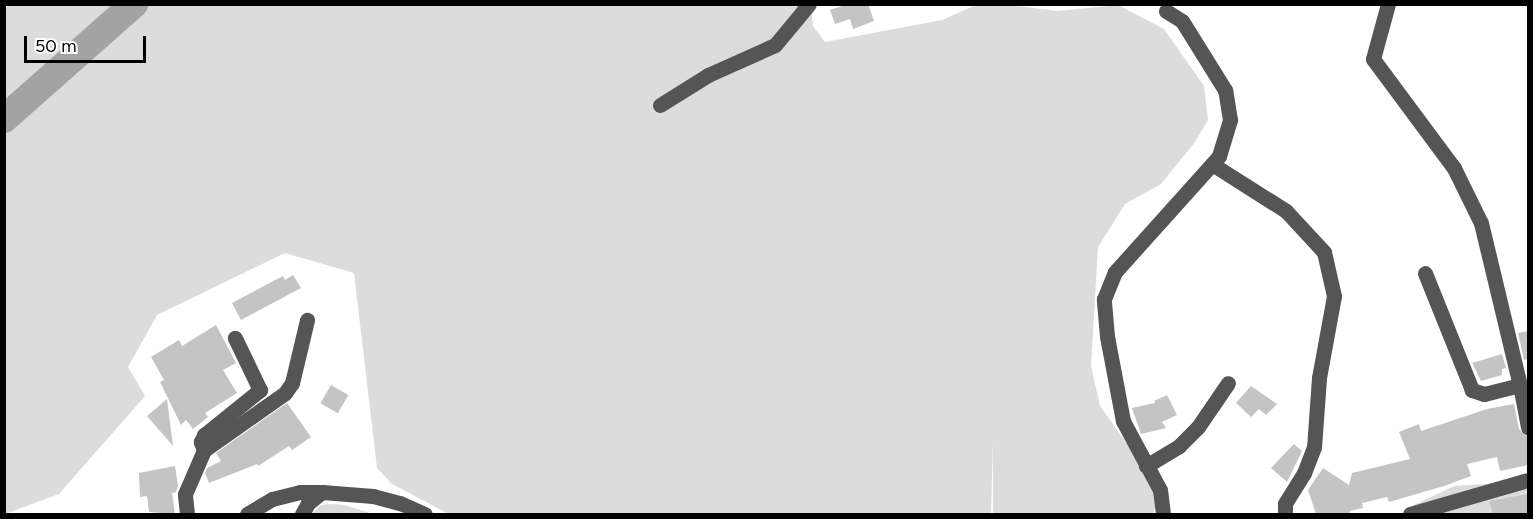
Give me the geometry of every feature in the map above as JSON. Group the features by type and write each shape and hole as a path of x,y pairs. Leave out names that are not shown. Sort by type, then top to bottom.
{"street":[{"path":"660,105 708,75 775,45 809,4"},
{"path":"1388,4 1373,59 1454,168 1481,223 1528,427"},
{"path":"1162,514 1160,490 1123,421 1107,336 1104,299 1115,272 1219,156 1230,120 1225,90 1182,21 1166,7"},
{"path":"1212,164 1286,211 1324,252 1334,296 1319,378 1314,447 1304,473 1285,504 1285,514"},
{"path":"1425,273 1473,390 1484,394 1520,385"},
{"path":"187,514 185,494 204,450 285,393 297,370 307,320"},
{"path":"204,450 201,442 204,435 260,390 235,338"},
{"path":"1146,466 1179,446 1198,427 1228,383"},
{"path":"1410,514 1528,480"},
{"path":"247,514 272,499 300,492 374,496 400,503 425,514"},
{"path":"302,514 308,503 322,492"},
{"path":"374,496 387,514"}],"shaded area":[{"path":"811,4 813,26 825,42 942,20 976,5 1010,5 1058,11 1118,5 1164,29 1204,86 1208,120 1195,142 1161,184 1125,204 1098,247 1091,366 1100,406 1160,490 1153,514 993,514 993,441 991,514 449,514 392,484 377,468 354,273 285,253 157,315 128,367 145,396 59,494 5,514 4,5"},
{"path":"1528,481 1528,514 1412,514 1414,505 1454,486"},
{"path":"321,505 344,505 370,513 311,514"}],"building":[{"path":"848,4 868,4 874,21 853,29 850,19 835,24 830,10"},
{"path":"293,275 301,288 241,320 232,303 283,276 285,280"},
{"path":"216,325 236,363 223,370 237,393 205,413 208,417 193,429 186,420 181,425 160,382 164,380 151,357 179,340 182,346"},
{"path":"1528,331 1528,359 1524,360 1518,333"},
{"path":"1502,354 1506,368 1502,369 1502,375 1481,381 1472,363"},
{"path":"331,385 348,395 338,413 320,403"},
{"path":"1251,386 1277,404 1266,415 1259,409 1251,417 1236,403"},
{"path":"1167,395 1177,415 1162,422 1166,428 1141,434 1132,408 1155,403 1154,401"},
{"path":"167,399 173,446 147,416"},
{"path":"287,403 311,437 292,450 289,446 258,466 257,464 209,483 205,473 207,468 221,461 216,453"},
{"path":"1514,404 1519,429 1528,437 1528,465 1500,471 1497,457 1467,464 1471,476 1444,486 1389,502 1387,497 1362,503 1363,508 1350,511 1349,514 1316,514 1308,490 1323,468 1349,485 1352,473 1410,459 1399,432 1419,424 1421,431 1487,409"},
{"path":"1294,444 1302,451 1287,482 1271,468"},
{"path":"175,466 178,486 176,492 172,493 175,514 149,512 147,496 140,497 139,473"},
{"path":"1528,494 1528,514 1493,514 1489,501"}],"waterway":[{"path":"4,119 134,4"}]}
